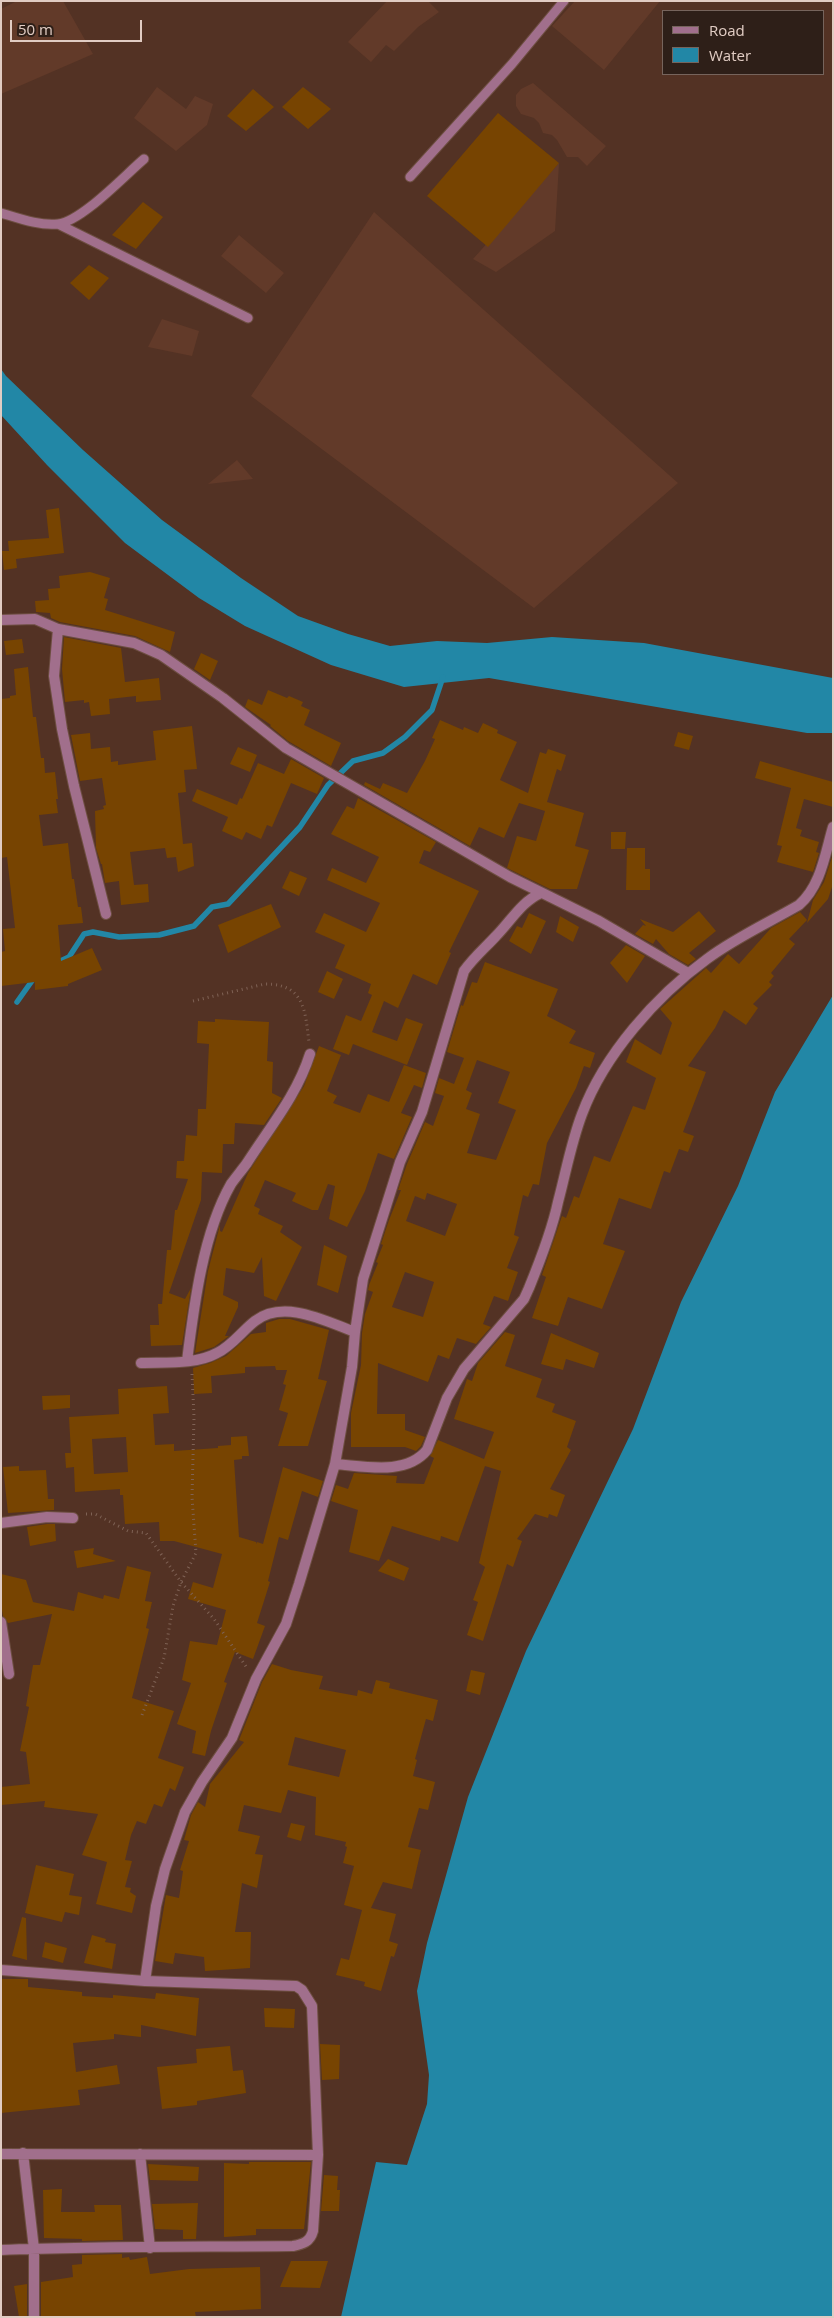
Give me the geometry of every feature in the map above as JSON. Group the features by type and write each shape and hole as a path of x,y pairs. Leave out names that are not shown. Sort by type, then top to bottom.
{"street":[{"path":"1,620 35,619 58,629 134,643 161,655 223,698 286,748 542,893 599,920 688,973"},
{"path":"58,629 54,676 61,720 74,786 106,914"},
{"path":"335,1464 401,1466 421,1458 427,1450 455,1382 464,1368 524,1299 558,1203 567,1156 582,1112 621,1045 650,1010 688,973 721,950 799,905 807,898 818,876 833,827"},
{"path":"145,1981 156,1906 165,1869 184,1812 232,1738 256,1679 286,1624 335,1464 352,1367 363,1279 400,1162 422,1112 464,971 472,959 496,937 524,904 542,893"},
{"path":"188,1361 193,1307 210,1233 218,1210 232,1183 292,1096 303,1077 310,1054"},
{"path":"141,1363 188,1361 216,1354 256,1320 279,1312 313,1317 355,1332"},
{"path":"1,1523 47,1517 73,1518"},
{"path":"1,1622 10,1674"},
{"path":"1,1970 145,1981 296,1986 302,1990 312,2006 314,2021 318,2155 313,2231 310,2240 304,2244 293,2246 1,2250"},
{"path":"23,2153 34,2249 34,2317"},
{"path":"1,2154 318,2155"},
{"path":"140,2154 150,2248"}],"lane":[{"path":"410,177 512,64 564,1"},
{"path":"58,224 80,215 144,159"},
{"path":"1,213 25,221 58,224 248,318"}],"path":[{"path":"192,1001 266,984 278,984 290,988 301,1000 305,1009 310,1054"},
{"path":"142,1715 164,1658 173,1606 181,1582 196,1553 192,1497 194,1398 188,1361"},
{"path":"73,1518 95,1514 128,1531 146,1533 181,1582 214,1619 256,1679"}],"shaded area":[{"path":"17,1 63,1 93,54 1,94 1,9"},
{"path":"387,1 428,1 439,12 418,27 394,51 386,45 371,62 348,42"},
{"path":"575,1 660,1 604,70 552,26"},
{"path":"533,83 606,146 587,166 578,157 567,157 557,140 552,135 543,133 539,123 534,118 521,114 516,106 516,95 521,89"},
{"path":"157,87 186,109 195,96 213,104 207,125 176,151 134,118"},
{"path":"559,163 555,231 496,272 473,259"},
{"path":"374,212 678,483 534,608 251,396"},
{"path":"239,235 284,273 266,293 221,256"},
{"path":"162,319 199,331 192,356 148,347"},
{"path":"237,460 253,479 208,484"}],"water":[{"path":"1,369 83,450 162,520 241,578 298,616 348,634 390,646 437,641 487,643 552,637 644,643 833,678 833,733 807,733 489,678 404,687 331,665 245,626 199,598 125,543 47,465 1,415"},
{"path":"833,995 833,2317 341,2317 376,2162 407,2165 427,2104 429,2075 417,1991 427,1943 468,1797 526,1651 633,1429 681,1302 738,1186 775,1092"}],"building":[{"path":"303,87 331,109 308,129 282,107"},
{"path":"253,89 274,107 246,131 227,116"},
{"path":"498,113 559,163 488,247 427,196"},
{"path":"143,202 163,217 136,249 112,235"},
{"path":"89,265 109,278 89,300 70,283"},
{"path":"59,508 64,553 16,559 17,568 4,570 2,551 9,551 8,541 49,538 46,510"},
{"path":"90,572 110,578 104,598 108,599 105,610 175,632 170,652 135,636 60,622 51,618 50,613 36,612 35,601 49,600 48,589 60,588 59,576"},
{"path":"64,637 121,648 125,682 159,678 161,700 136,702 136,696 109,699 110,714 91,716 89,702 84,703 84,700 65,702 62,669"},
{"path":"22,639 24,653 6,655 4,641"},
{"path":"201,653 218,661 210,680 194,669"},
{"path":"28,667 33,717 36,717 41,758 44,758 45,773 55,772 58,799 56,799 58,813 39,815 43,846 68,843 72,879 74,879 78,907 81,907 83,923 58,925 61,961 92,948 102,970 68,984 68,986 35,990 35,982 1,986 1,952 5,951 3,929 15,928 7,857 1,858 1,699 16,695 14,669"},
{"path":"268,690 303,702 301,706 310,710 304,725 341,743 331,766 288,741 271,725 245,707 248,699 262,705"},
{"path":"440,720 463,730 464,727 478,733 483,723 498,730 497,733 517,742 500,780 528,793 540,752 546,754 548,749 566,755 561,771 557,769 547,802 584,813 575,846 589,850 577,889 550,889 507,868 517,836 536,841 545,811 519,803 504,838 479,827 470,846 364,785 365,782 380,789 383,783 407,793 435,739 432,738"},
{"path":"192,726 197,769 184,770 186,792 178,793 183,844 192,843 194,866 178,872 176,857 167,858 165,848 130,852 134,885 148,884 149,902 121,905 119,881 105,883 102,864 96,848 95,811 104,809 103,806 106,805 102,778 80,781 71,735 90,733 91,749 110,747 111,762 118,761 118,765 156,760 153,731"},
{"path":"678,732 693,736 689,750 674,746"},
{"path":"238,747 257,755 250,772 230,764"},
{"path":"291,759 324,778 317,794 291,783 272,827 267,825 261,839 246,832 242,840 222,831 228,817 192,801 197,789 237,805 240,798 242,799 258,763 284,774"},
{"path":"760,761 833,782 833,807 804,799 796,828 802,830 800,836 819,842 816,852 819,853 813,872 777,862 782,846 777,845 791,788 755,778"},
{"path":"358,798 436,842 430,852 424,850 419,863 479,891 449,952 451,953 437,985 413,974 398,1008 384,1001 372,1032 397,1041 406,1018 423,1024 407,1065 353,1044 349,1055 333,1049 346,1015 361,1021 372,995 368,993 371,984 335,968 345,945 315,932 324,913 366,932 380,903 327,880 332,868 366,883 379,857 331,834 347,806 354,809"},
{"path":"611,832 626,832 625,849 611,849"},
{"path":"627,848 645,848 645,869 650,869 650,890 626,890"},
{"path":"833,854 833,884 828,899 807,923 813,900 824,882"},
{"path":"290,871 307,878 299,896 282,888"},
{"path":"271,904 281,927 228,953 218,925"},
{"path":"699,911 716,931 689,953 696,959 688,965 669,954 656,939 653,944 635,934 643,925 646,926 640,919 673,932"},
{"path":"800,912 807,920 789,939 795,944 771,973 774,976 769,982 772,985 753,1004 758,1008 746,1025 724,1010 715,1028 688,1066 706,1072 683,1132 694,1136 688,1152 679,1149 670,1173 664,1171 651,1209 619,1198 603,1244 625,1251 602,1309 568,1297 558,1326 532,1318 546,1277 542,1275 562,1216 566,1218 574,1196 579,1198 594,1156 610,1162 633,1106 645,1110 656,1078 626,1062 635,1039 661,1055 672,1023 660,1009 706,968 711,973 728,954 739,964 771,928"},
{"path":"529,913 546,921 531,954 509,941 517,926 522,928"},
{"path":"560,916 579,927 573,942 556,932"},
{"path":"626,945 645,956 627,983 610,963"},
{"path":"485,962 558,989 547,1016 576,1031 569,1043 595,1053 590,1068 584,1066 576,1088 547,1143 539,1185 533,1184 528,1197 523,1195 514,1235 519,1237 507,1268 518,1272 508,1301 494,1296 483,1324 491,1327 476,1344 457,1338 449,1359 438,1355 428,1382 378,1363 377,1414 405,1414 405,1430 425,1437 421,1446 416,1451 405,1447 351,1447 351,1413 361,1365 362,1333 365,1314 373,1292 368,1290 369,1285 378,1263 376,1262 383,1245 381,1244 389,1220 401,1190 398,1190 407,1164 425,1122 433,1126 444,1096 435,1093 439,1078 454,1084 464,1058 447,1052 461,1005 463,1006 472,982 477,983","holes":["477,1060 510,1072 498,1103 516,1110 496,1160 467,1153 480,1114 466,1109 472,1093 466,1090","427,1193 457,1204 445,1236 406,1221 415,1196 425,1200","405,1272 434,1282 423,1317 392,1307"]},
{"path":"327,971 343,979 334,999 318,992"},
{"path":"215,1019 269,1022 267,1061 273,1062 272,1093 282,1098 264,1125 235,1123 234,1144 223,1144 222,1173 202,1172 201,1200 169,1293 185,1299 191,1288 182,1345 151,1346 150,1325 159,1325 158,1304 162,1304 167,1250 171,1250 175,1210 177,1210 188,1179 176,1178 177,1161 184,1161 186,1135 197,1136 198,1109 206,1109 209,1044 197,1043 198,1021 215,1022"},
{"path":"319,1046 341,1055 327,1091 337,1096 333,1103 360,1113 368,1094 389,1102 404,1065 426,1073 422,1088 414,1085 401,1113 412,1117 394,1159 378,1153 365,1191 347,1227 329,1219 335,1186 328,1184 318,1210 312,1210 292,1201 296,1193 265,1180 254,1206 260,1209 258,1214 283,1226 280,1232 302,1247 276,1301 264,1296 262,1257 254,1273 226,1268 223,1295 238,1302 238,1307 225,1336 229,1336 214,1347 195,1353 208,1271 220,1225 220,1231 222,1232 248,1173 304,1086"},
{"path":"324,1245 347,1256 338,1293 317,1285"},
{"path":"279,1319 290,1319 329,1330 318,1379 327,1381 308,1446 278,1446 288,1413 279,1410 286,1385 283,1384 287,1370 276,1370 275,1366 245,1367 245,1373 211,1376 212,1393 194,1394 193,1368 226,1356 251,1334 266,1332 266,1323"},
{"path":"505,1332 515,1335 505,1366 542,1379 536,1397 555,1404 552,1412 576,1421 567,1447 571,1450 550,1489 565,1495 557,1517 549,1514 548,1518 535,1514 517,1539 522,1541 513,1567 507,1564 483,1641 467,1635 478,1602 473,1600 485,1567 479,1563 501,1471 485,1466 458,1542 441,1536 440,1541 392,1526 379,1561 349,1552 358,1510 331,1501 336,1485 348,1489 354,1473 397,1476 396,1483 424,1484 434,1458 430,1456 438,1440 484,1459 494,1432 454,1419 467,1379 472,1381 478,1363"},
{"path":"551,1333 599,1353 594,1368 566,1359 563,1370 541,1364"},
{"path":"167,1386 169,1413 153,1414 155,1445 174,1444 174,1451 218,1448 218,1446 231,1445 231,1437 247,1436 249,1456 242,1456 242,1459 234,1460 239,1537 256,1542 256,1544 257,1542 263,1544 283,1467 323,1481 318,1497 302,1491 288,1540 279,1537 268,1581 270,1582 257,1623 265,1626 253,1659 235,1652 224,1682 227,1683 205,1756 192,1753 196,1731 177,1724 191,1683 182,1680 190,1641 217,1645 226,1610 188,1599 193,1582 213,1588 222,1554 174,1541 160,1541 159,1522 125,1524 123,1495 120,1495 120,1489 75,1492 74,1467 66,1468 65,1453 71,1453 69,1417 119,1414 118,1389","holes":["126,1437 128,1472 94,1474 92,1439"]},
{"path":"70,1395 70,1408 43,1410 42,1396"},
{"path":"19,1466 19,1471 46,1470 48,1499 54,1499 54,1510 8,1513 3,1467"},
{"path":"55,1524 56,1541 30,1546 27,1527"},
{"path":"94,1548 93,1554 116,1561 77,1568 74,1551"},
{"path":"388,1559 409,1568 404,1581 378,1571"},
{"path":"127,1566 151,1572 145,1601 152,1602 146,1628 149,1629 132,1698 174,1711 158,1758 184,1767 175,1791 170,1788 162,1807 154,1804 146,1824 137,1821 131,1835 125,1860 132,1861 125,1887 131,1888 130,1892 136,1896 132,1913 96,1904 107,1862 82,1855 98,1814 44,1807 45,1801 1,1805 1,1787 30,1784 26,1752 20,1751 29,1707 26,1706 33,1665 40,1665 52,1614 8,1623 3,1616 1,1604 1,1574 26,1580 33,1602 74,1611 78,1592 103,1599 104,1595 119,1599"},
{"path":"272,1664 323,1676 319,1689 357,1696 358,1690 372,1694 376,1680 390,1683 389,1688 438,1700 433,1721 426,1719 415,1759 417,1760 413,1776 435,1782 428,1810 419,1808 408,1847 421,1850 412,1889 383,1882 371,1908 396,1914 389,1941 398,1944 394,1957 391,1956 381,1991 364,1986 365,1982 336,1975 341,1958 349,1960 362,1910 344,1905 354,1866 343,1863 347,1847 345,1846 346,1842 315,1835 316,1797 288,1790 281,1813 244,1805 238,1831 260,1836 255,1854 263,1855 257,1888 242,1883 235,1932 251,1932 250,1968 205,1971 204,1957 175,1953 173,1964 155,1961 166,1895 179,1898 183,1871 180,1870 189,1841 184,1840 191,1815 198,1802 205,1807 210,1784 244,1742 239,1740 262,1682","holes":["295,1737 346,1750 339,1777 288,1765"]},
{"path":"471,1670 485,1673 480,1695 466,1691"},
{"path":"291,1823 305,1826 301,1841 287,1837"},
{"path":"36,1865 74,1874 69,1895 82,1897 79,1915 65,1912 62,1922 25,1913"},
{"path":"22,1917 26,1918 27,1960 12,1956"},
{"path":"92,1935 106,1939 105,1942 116,1944 112,1969 84,1963"},
{"path":"45,1942 67,1948 63,1963 42,1957"},
{"path":"1,1979 28,1979 28,1987 82,1992 82,1996 113,1998 113,1995 155,1999 156,1993 199,1998 196,2036 141,2025 141,2037 114,2034 114,2039 73,2043 76,2072 117,2065 120,2084 78,2090 80,2105 1,2113"},
{"path":"264,2008 295,2009 294,2028 265,2027"},
{"path":"320,2044 340,2045 339,2079 322,2080"},
{"path":"230,2046 233,2071 243,2070 246,2093 197,2101 197,2105 162,2109 157,2067 197,2063 196,2049"},
{"path":"249,2162 311,2162 304,2229 256,2229 256,2235 224,2237 224,2163 249,2164"},
{"path":"148,2164 199,2167 198,2181 150,2180"},
{"path":"324,2175 338,2176 337,2190 340,2190 339,2211 321,2211"},
{"path":"62,2189 61,2212 95,2212 94,2205 121,2205 123,2240 82,2241 82,2239 44,2238 43,2190"},
{"path":"198,2203 196,2239 183,2239 183,2230 155,2229 152,2204"},
{"path":"122,2254 122,2258 129,2257 130,2260 147,2257 150,2274 189,2269 260,2267 261,2309 195,2312 196,2317 41,2317 41,2282 73,2277 72,2265 82,2264 82,2255"},
{"path":"291,2261 328,2261 320,2288 280,2287"},
{"path":"27,2284 27,2317 19,2317 14,2286"}],"waterway":[{"path":"56,963 69,957 84,934 93,932 119,937 159,935 194,926 212,907 228,904 300,827 328,785 353,761 383,753 405,737 432,710 443,677"},
{"path":"17,1002 34,978"}]}
